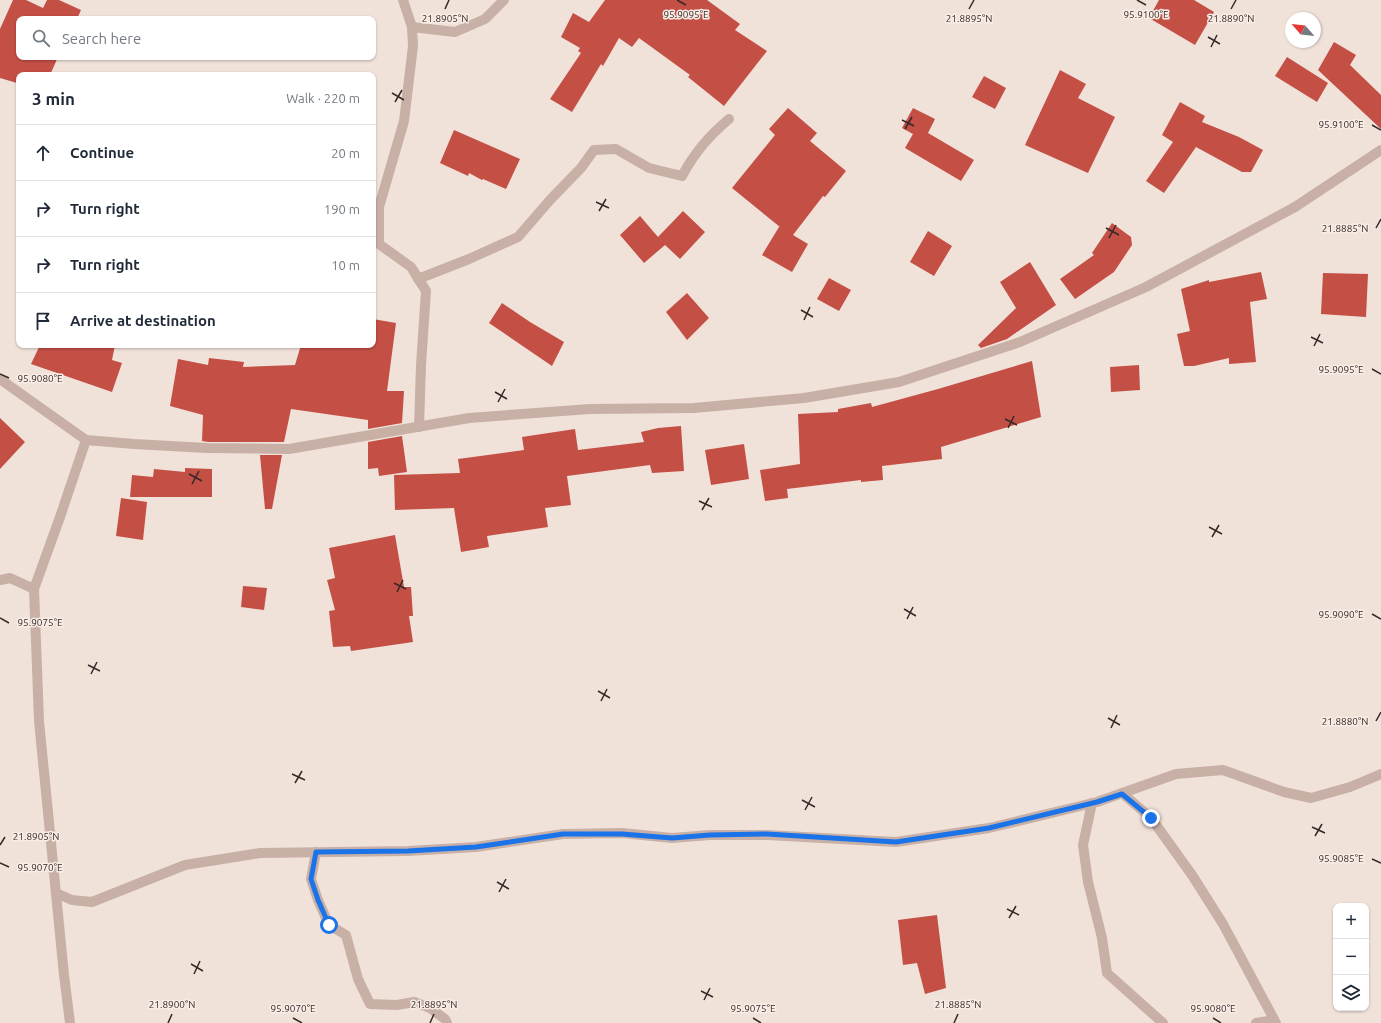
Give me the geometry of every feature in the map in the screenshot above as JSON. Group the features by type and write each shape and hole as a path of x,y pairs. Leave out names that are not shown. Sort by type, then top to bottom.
{"street":[{"path":"404,0 412,27 413,46 404,121 380,206 379,244 412,267 426,291 419,427"},
{"path":"412,27 455,32 485,19 504,0"},
{"path":"418,278 469,259 518,237 550,200 581,168 594,150 616,149 649,168 682,176 691,158 714,132 729,119"},
{"path":"0,380 86,440 207,448 289,450 470,418 590,409 694,408 804,398 899,382 1020,342 1146,287 1295,207 1381,150"},
{"path":"70,1023 64,975 40,721 34,589 86,440"},
{"path":"0,580 10,578 34,589"},
{"path":"56,892 72,900 92,902 185,865 260,853 408,851 476,847 563,834 622,834 672,838 710,835 767,834 896,842 989,828 1092,804 1176,774 1222,770 1284,792 1311,798 1350,787 1381,774"},
{"path":"1122,794 1151,818 1192,875 1223,924 1275,1021 1256,1023"},
{"path":"1092,804 1083,845 1088,882 1102,938 1107,973 1163,1023"},
{"path":"316,852 311,879 318,900 329,925 346,935 358,979 370,1004 397,1005 414,1002 430,1008 445,1019 447,1023"}],"building":[{"path":"13,0 26,0 43,8 47,0 59,0 81,10 78,16 16,16 16,60 57,60 51,72 16,72 16,83 0,78 0,29"},
{"path":"605,0 707,0 740,24 735,30 767,51 724,106 688,77 690,75 639,38 632,47 619,38 603,66 601,64 572,112 550,99 581,53 578,51 580,48 561,37 573,13 589,22"},
{"path":"1159,0 1194,0 1214,12 1195,45 1149,18"},
{"path":"1334,42 1356,55 1350,65 1381,95 1381,129 1318,70"},
{"path":"1287,57 1328,83 1317,102 1275,76"},
{"path":"1060,70 1086,84 1078,98 1115,117 1088,173 1025,145"},
{"path":"984,76 1006,88 995,109 972,97"},
{"path":"1180,102 1205,116 1202,122 1239,137 1263,150 1251,172 1242,172 1196,147 1164,193 1146,181 1173,142 1162,135"},
{"path":"788,108 817,133 810,141 846,171 825,197 823,196 793,235 808,244 792,272 762,255 780,227 732,188 775,135 769,129"},
{"path":"913,108 935,119 928,133 974,160 961,181 905,148 913,134 902,128"},
{"path":"454,130 520,159 506,189 483,179 482,180 469,173 468,176 440,163"},
{"path":"683,211 705,232 680,259 665,245 644,263 620,235 640,216 658,237"},
{"path":"1112,223 1131,237 1132,245 1114,272 1075,299 1060,279 1094,255 1092,253"},
{"path":"928,231 952,246 934,276 910,262"},
{"path":"1030,262 1056,305 1007,339 981,348 978,345 1016,308 1000,282"},
{"path":"1261,272 1267,299 1250,302 1256,362 1229,364 1229,358 1194,366 1184,366 1177,334 1190,331 1181,289 1209,280 1209,282"},
{"path":"1323,273 1368,274 1366,317 1321,314"},
{"path":"829,278 851,290 839,311 817,299"},
{"path":"687,293 709,318 687,340 666,312"},
{"path":"502,303 564,342 552,366 489,323"},
{"path":"376,320 396,323 387,391 404,391 402,423 368,429 368,420 291,409 284,442 208,442 202,441 203,415 170,406 178,359 208,365 209,358 244,362 243,367 295,365 300,348 376,348"},
{"path":"39,348 114,348 112,360 122,363 112,392 31,364"},
{"path":"1032,361 1041,417 941,447 942,459 882,466 883,480 861,482 861,480 787,489 788,498 765,501 760,470 800,464 798,414 838,412 838,409 871,403 872,407"},
{"path":"1139,365 1140,390 1111,392 1110,367"},
{"path":"0,418 25,442 0,469"},
{"path":"681,426 684,471 652,473 650,465 567,476 571,505 545,508 548,527 487,536 489,547 461,552 454,508 395,510 394,475 460,473 458,459 524,450 522,437 575,429 578,450 644,442 641,432 658,428"},
{"path":"402,436 407,472 379,476 378,468 368,469 368,442"},
{"path":"744,444 749,479 711,485 705,450"},
{"path":"260,455 282,455 272,509 265,509"},
{"path":"185,468 212,469 212,497 130,497 132,475 153,477 154,469 185,472"},
{"path":"121,498 147,502 143,540 116,536"},
{"path":"395,535 404,587 411,587 413,616 409,616 413,642 351,651 350,646 333,647 329,611 335,610 327,580 335,578 329,548"},
{"path":"243,586 267,588 264,610 241,607"},
{"path":"937,915 946,988 925,994 917,963 903,965 898,920"}],"route":[{"path":"329,925 311,879 316,852 408,851 476,847 563,834 622,834 672,838 710,835 767,834 896,842 989,828 1097,802 1122,794 1151,818"}]}
